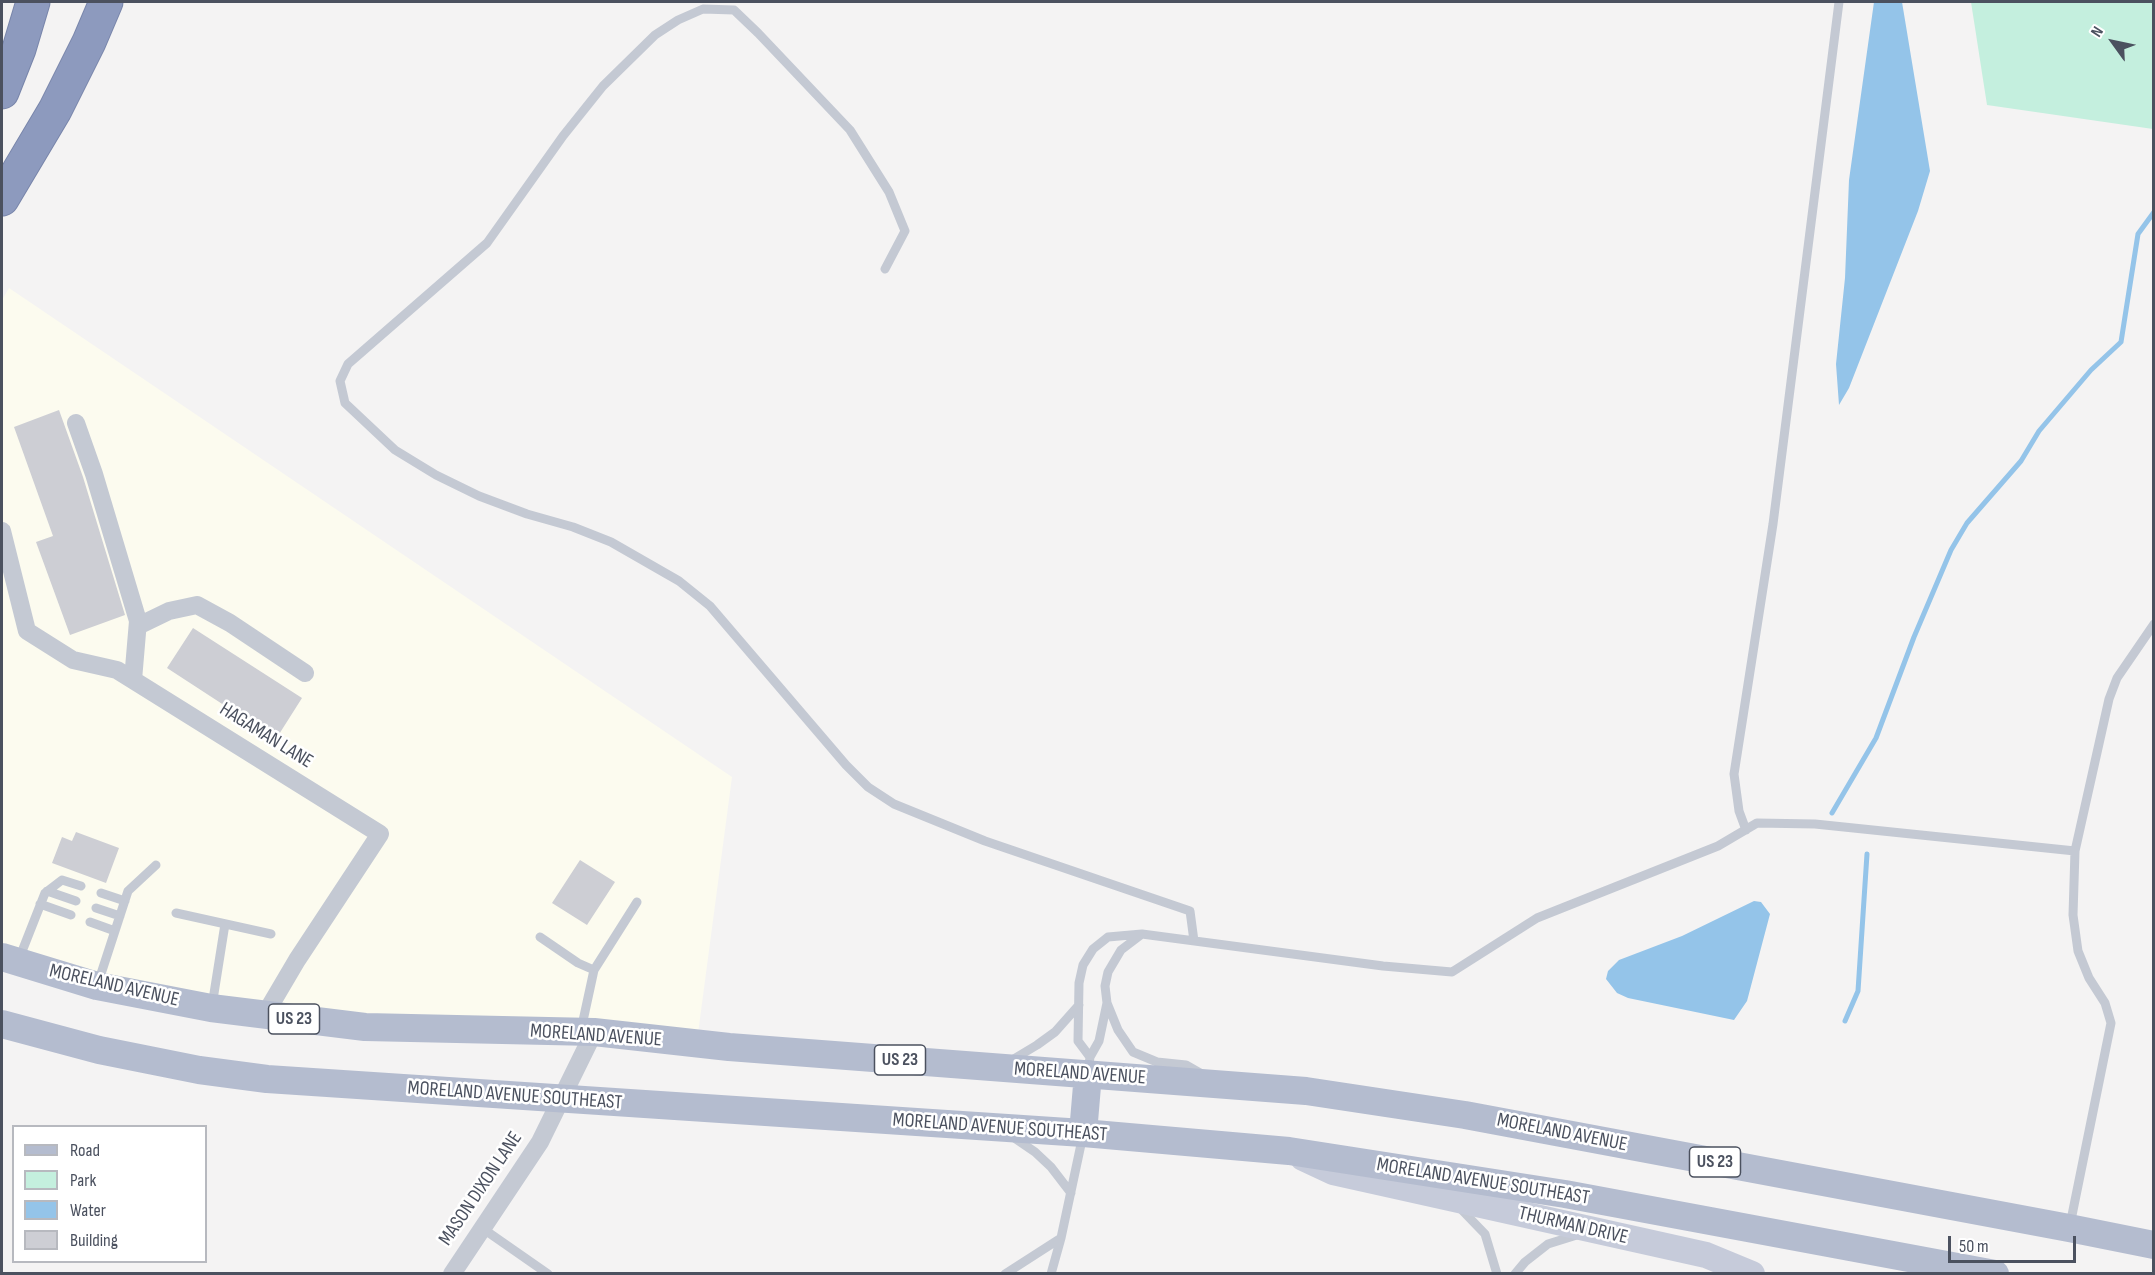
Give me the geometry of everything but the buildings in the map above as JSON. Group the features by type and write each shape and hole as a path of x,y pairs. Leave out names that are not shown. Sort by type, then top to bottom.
{"highway":[{"path":"2,92 19,49 33,2"},
{"path":"2,200 55,110 106,2"}],"main road":[{"name":"MORELAND AVENUE","path":"10,959 97,986 211,1008 365,1027 587,1032 729,1047 999,1068 1089,1065 1224,1085 1306,1091 1465,1115 2154,1245"},
{"name":"MORELAND AVENUE SOUTHEAST","path":"2,1024 99,1050 199,1070 256,1078 1083,1133 1289,1151 1566,1194 1913,1266 1995,1274"},
{"path":"1083,1133 1089,1065"},
{"name":"THURMAN DRIVE","path":"1289,1151 1333,1172 1706,1255 1752,1274"}],"street":[{"path":"76,423 135,609 138,626 133,680"},
{"name":"HAGAMAN LANE","path":"2,531 27,631 73,660 117,670 380,834 297,960 264,1016"},
{"path":"138,626 169,611 197,605 230,623 305,673"},
{"name":"MASON DIXON LANE","path":"452,1274 540,1142 560,1100 587,1032"}],"lane":[{"path":"1746,830 1739,811 1734,774 1773,524 1839,2"},
{"path":"885,269 905,231 889,192 850,130 734,10 703,9 678,20 656,35 611,79 563,136 488,243 348,364 340,381 345,403 395,450 436,475 480,496 611,542 679,581 710,606 846,765 868,787 894,804 985,841 1190,911 1194,941"},
{"path":"2069,1228 2110,1023 2105,1003 2089,978 2078,951 2073,915 2075,851 2109,699 2117,678 2154,624"},
{"path":"1089,1065 1078,1041 1079,983 1083,965 1093,949 1108,937 1142,934 1383,966 1452,972 1537,918 1718,846 1757,823 1815,824 2075,851"},
{"path":"97,986 128,891 156,865"},
{"path":"10,959 47,891 62,880 81,886"},
{"path":"47,891 76,901"},
{"path":"101,893 125,901"},
{"path":"587,1032 594,970 637,902"},
{"path":"40,904 71,915"},
{"path":"96,908 120,916"},
{"path":"176,913 271,934"},
{"path":"90,922 115,931"},
{"path":"211,1008 225,924"},
{"path":"1142,934 1121,950 1108,972 1105,986 1107,1004 1118,1030 1133,1052 1157,1062 1186,1065 1224,1085"},
{"path":"540,937 578,963 594,970"},
{"path":"1089,1065 1099,1041 1107,1004"},
{"path":"999,1068 1055,1032 1079,1005"},
{"path":"995,1127 1035,1152 1051,1167 1071,1193"},
{"path":"1051,1274 1083,1133"},
{"path":"1450,1198 1485,1234 1497,1274"},
{"path":"482,1228 548,1274"},
{"path":"1515,1274 1525,1262 1548,1244 1594,1230"},
{"path":"1005,1274 1061,1238"}],"shaded area":[{"path":"9,288 732,777 697,1041 239,1014 2,953 2,300"}],"green space":[{"path":"1971,2 2153,2 2153,129 1987,105"}],"water":[{"path":"1874,2 1902,2 1930,171 1918,211 1849,388 1839,405 1836,364 1845,278 1849,180"},
{"path":"1754,901 1761,902 1770,914 1747,1001 1734,1020 1628,998 1617,993 1606,979 1608,971 1619,960 1682,936"}],"waterway":[{"path":"1832,813 1876,738 1914,637 1951,550 1967,523 2021,461 2039,431 2091,370 2121,342 2138,234 2154,212"},
{"path":"1845,1021 1858,991 1867,854"}]}
